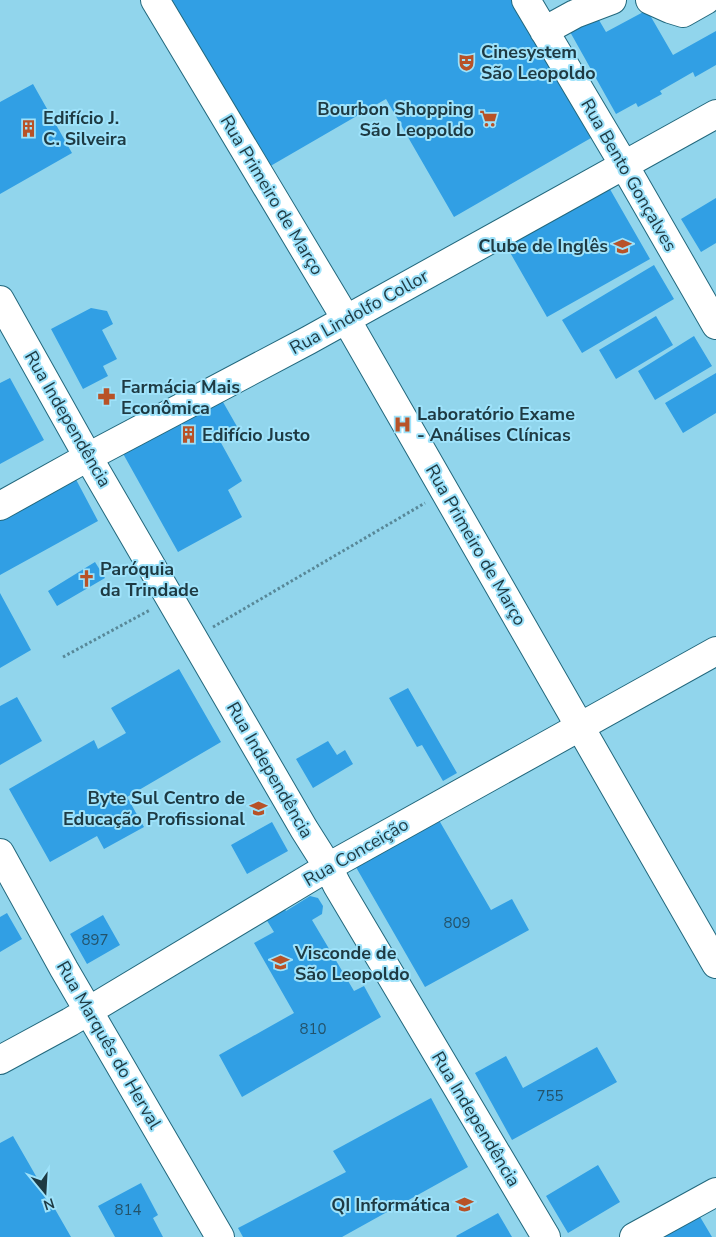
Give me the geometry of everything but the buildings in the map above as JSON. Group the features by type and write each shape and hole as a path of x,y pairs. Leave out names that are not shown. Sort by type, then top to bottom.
{"street":[{"name":"Rua Primeiro de Março","path":"155,0 346,319 716,964"},
{"name":"Rua Bento Gonçalves","path":"526,0 716,325"},
{"path":"544,31 575,14 612,0"},
{"path":"650,0 683,13 706,0"},
{"name":"Rua Lindolfo Collor","path":"0,506 346,319 716,114"},
{"name":"Rua Independência","path":"0,300 88,457 304,829 546,1237"},
{"name":"Rua Conceição","path":"0,1060 88,1010 328,867 716,650"},
{"name":"Rua Marquês do Herval","path":"0,853 88,1010 220,1237"},
{"path":"634,1237 716,1192"}],"path":[{"path":"193,638 446,492"},
{"path":"63,657 170,599"}],"place":[{"name":"Cinesystem São Leopoldo","path":"467,62"},
{"name":"Bourbon Shopping São Leopoldo","path":"488,119"},
{"name":"Edifício J. C. Silveira","path":"29,128"},
{"name":"Clube de Inglês","path":"622,246"},
{"name":"Farmácia Mais Econômica","path":"107,397"},
{"name":"Laboratório Exame - Análises Clínicas","path":"403,424"},
{"name":"Edifício Justo","path":"188,435"},
{"name":"Paróquia da Trindade","path":"86,579"},
{"name":"Byte Sul Centro de Educação Profissional","path":"259,808"},
{"name":"Visconde de São Leopoldo","path":"281,963"},
{"name":"QI Informática","path":"464,1205"}]}
